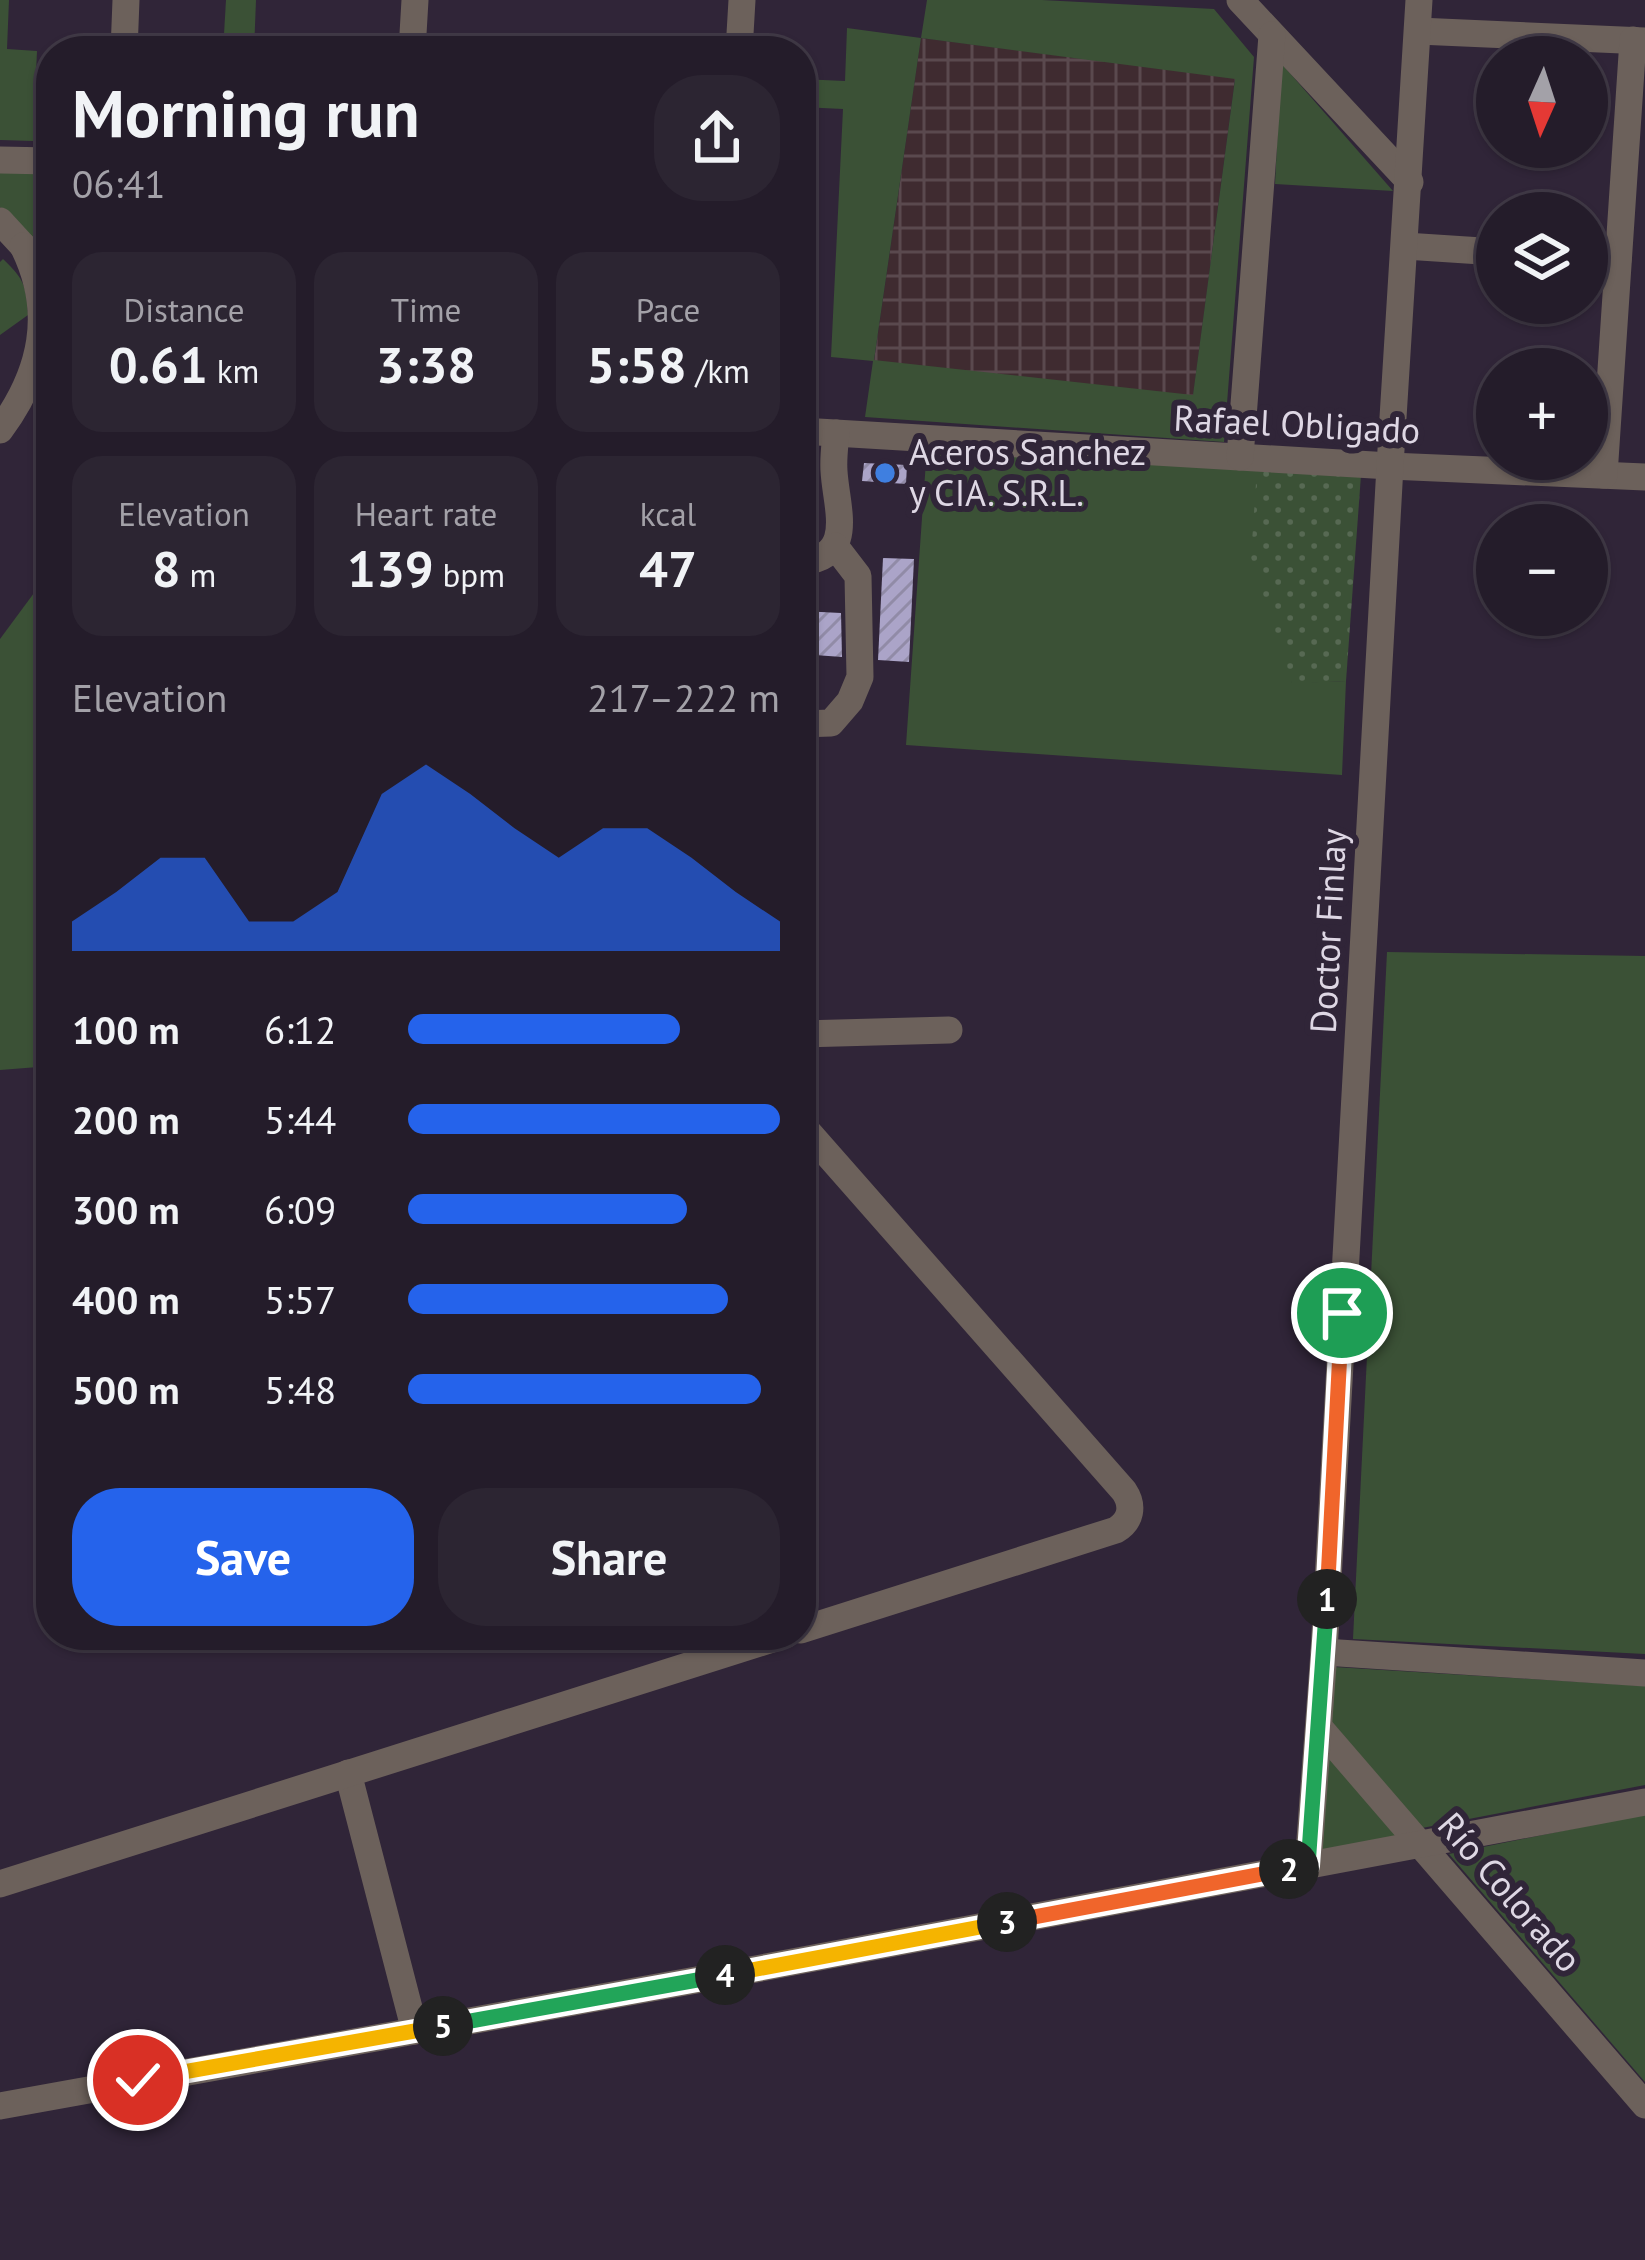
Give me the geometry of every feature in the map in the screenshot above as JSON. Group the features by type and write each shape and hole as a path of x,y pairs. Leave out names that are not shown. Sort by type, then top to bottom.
{"street":[{"path":"125,36 126,0"},
{"path":"413,36 415,0"},
{"path":"741,36 742,0"},
{"path":"1240,0 1410,182"},
{"name":"Doctor Finlay","path":"1308,1866 1419,0"},
{"path":"1418,31 1639,40 1608,414"},
{"path":"1240,457 1272,35"},
{"path":"0,160 36,161"},
{"path":"0,221 36,260"},
{"path":"23,246 36,279"},
{"path":"1405,246 1476,251"},
{"path":"1608,259 1618,260"},
{"path":"19,406 36,359"},
{"path":"0,430 36,393"},
{"name":"Rafael Obligado","path":"816,432 1476,470"},
{"path":"816,560 835,546 842,524 834,470 836,433"},
{"name":"Rafael Obligado","path":"1608,476 1645,477"},
{"path":"816,724 831,723 850,701 860,677 857,576 835,546"},
{"path":"816,1034 949,1030"},
{"path":"816,1141 1130,1502 1130,1514 1116,1530 816,1625"},
{"path":"0,1883 348,1773 711,1650"},
{"path":"1324,1652 1645,1673"},
{"name":"Río Colorado","path":"1318,1727 1645,2105"},
{"path":"348,1773 415,2031"},
{"path":"0,2105 1645,1802"}],"shaded area":[{"path":"921,38 1235,78 1193,396 874,361"}],"green space":[{"path":"0,0 9,0 7,49 36,51 33,141 0,140"},
{"path":"226,0 256,0 255,36 224,36"},
{"path":"927,0 1042,0 1214,9 1254,57 1224,442 865,417 873,361 831,357 843,109 816,108 816,80 845,81 847,28 921,38","holes":["921,38 1235,79 1193,395 874,360"]},
{"path":"1281,63 1393,191 1275,184"},
{"path":"0,167 36,168 36,247 0,207"},
{"path":"3,259 23,284 28,315 0,335 0,262"},
{"path":"927,447 1257,468 1292,683 1346,681 1342,775 906,745"},
{"path":"1257,468 1361,475 1346,681 1292,684 1251,558"},
{"path":"36,590 36,1067 0,1070 0,639"},
{"path":"1387,952 1645,956 1645,1654 1353,1639"},
{"path":"1334,1667 1645,1686 1645,1785 1422,1828 1331,1721"},
{"path":"1326,1751 1396,1836 1318,1854"},
{"path":"1645,1814 1645,2082 1449,1854"}],"building":[{"name":"Aceros Sanchez y CIA. S.R.L.","path":"864,463 907,465 906,484 862,481"},
{"path":"883,558 914,559 909,662 878,660"},
{"path":"816,612 841,613 842,657 816,655"}],"place":[{"name":"Aceros Sanchez y CIA. S.R.L.","path":"885,473"}],"route":[{"path":"138,2080 1308,1866 1342,1313"}]}
